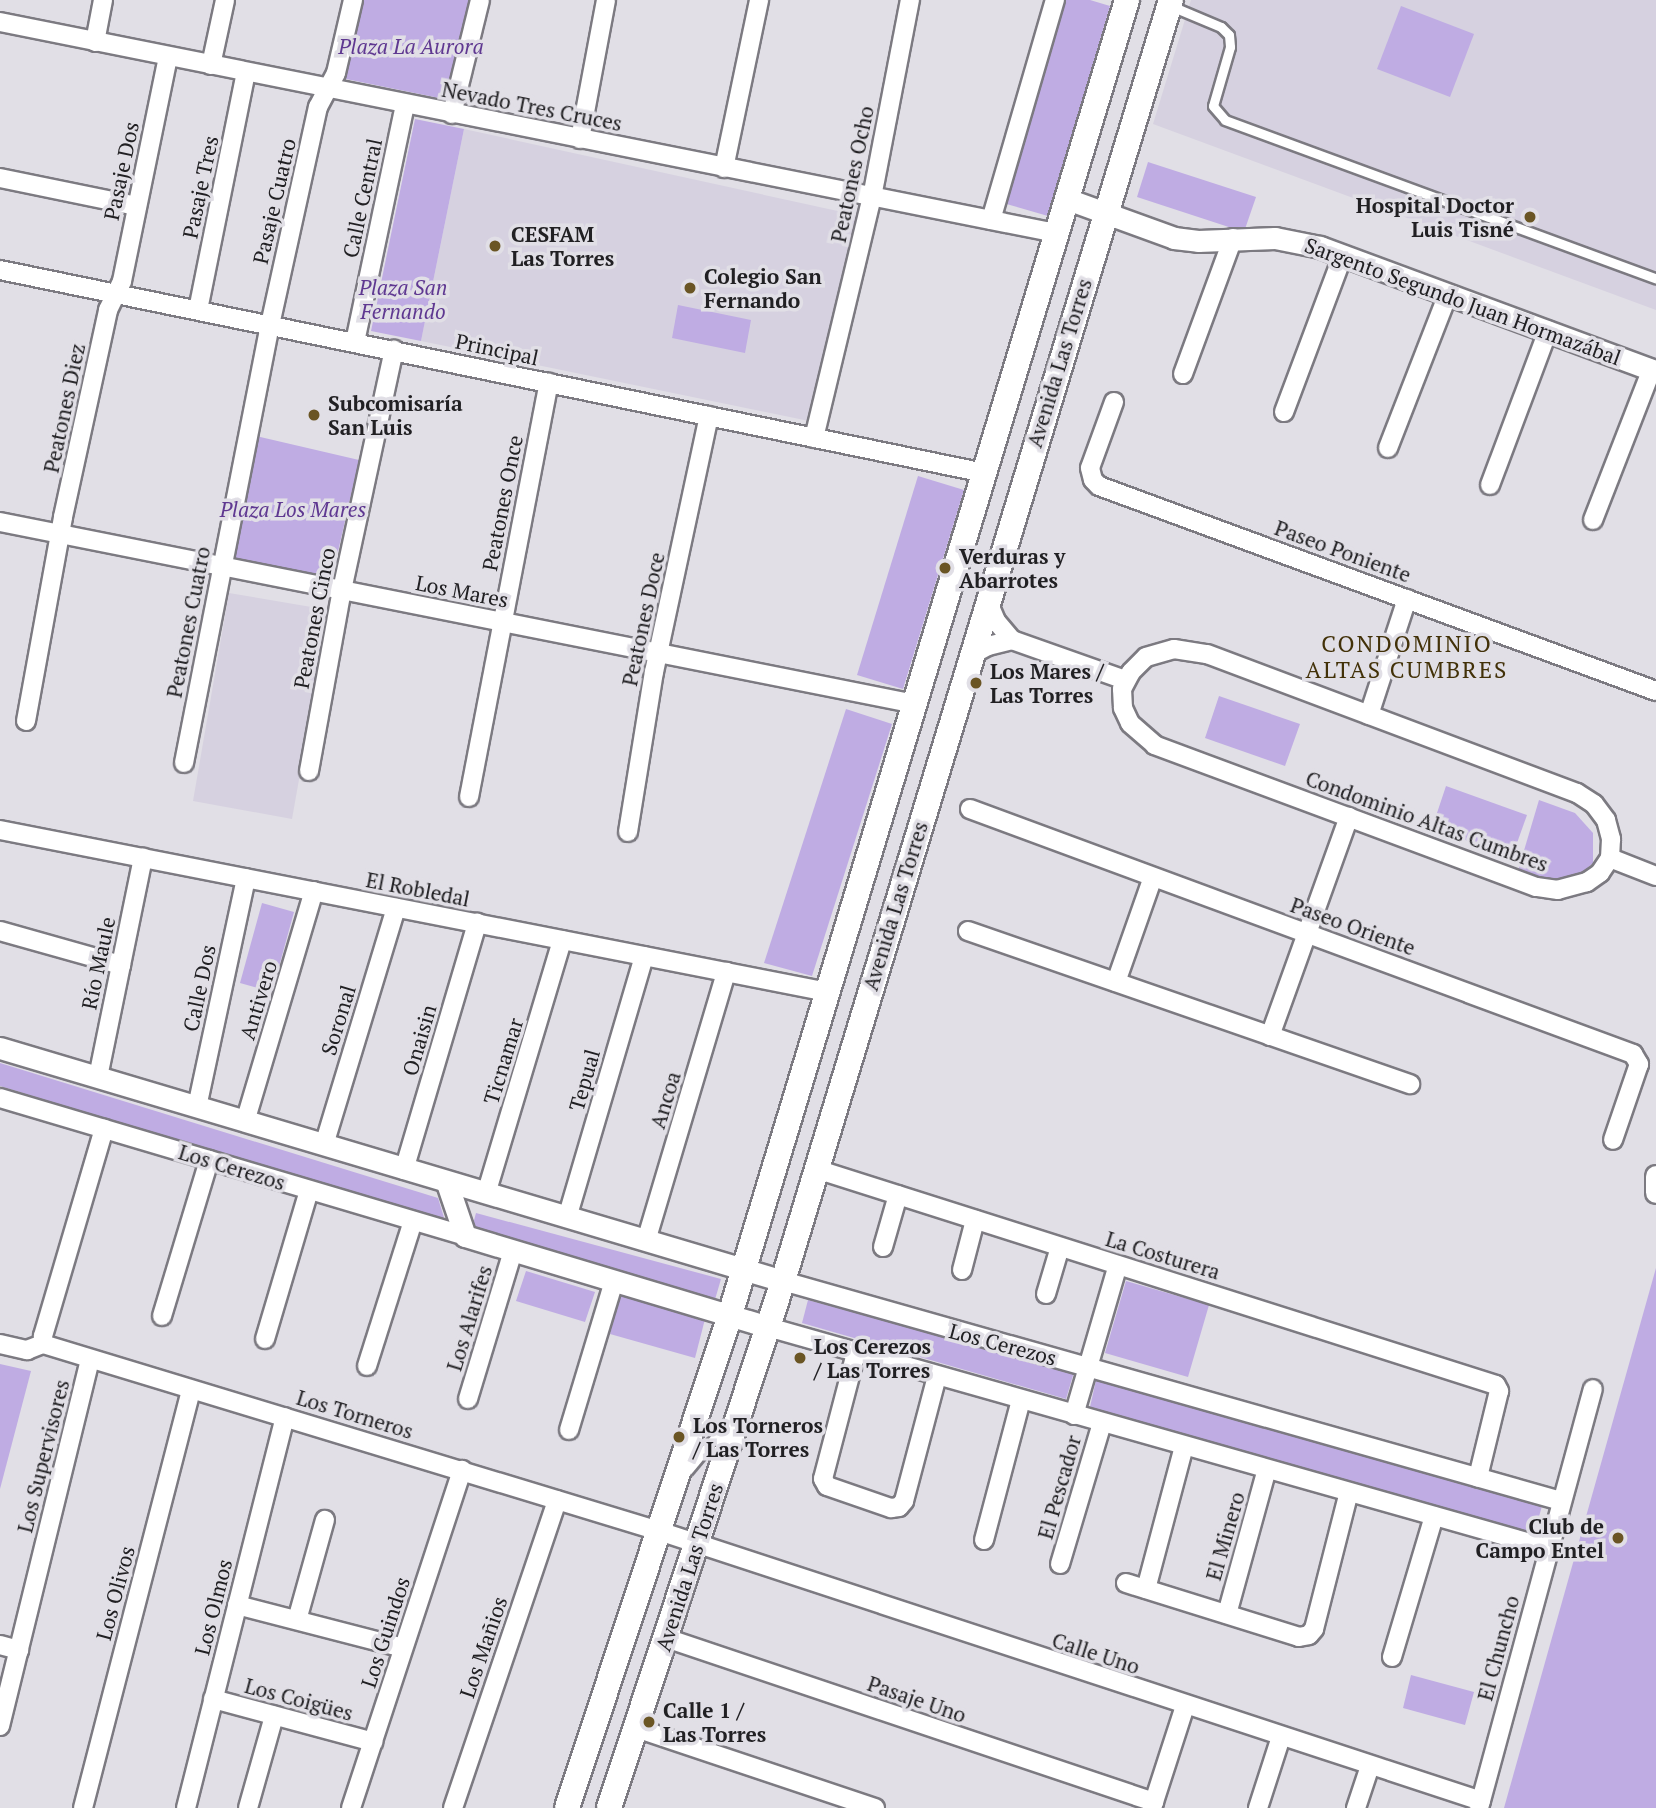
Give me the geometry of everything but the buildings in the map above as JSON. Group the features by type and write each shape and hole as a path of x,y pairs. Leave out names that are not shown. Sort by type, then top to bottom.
{"main road":[{"name":"Avenida Las Torres","path":"567,1808 730,1315 1127,0"},
{"name":"Avenida Las Torres","path":"609,1808 783,1281 988,602 1165,2"},
{"path":"995,440 1017,439 1032,450"},
{"path":"906,734 913,744 923,750 943,747"}],"street":[{"path":"94,42 103,0"},
{"path":"211,65 225,0"},
{"path":"328,89 336,73 353,0"},
{"path":"452,114 480,0"},
{"path":"580,139 606,0"},
{"path":"724,168 759,0"},
{"name":"Peatones Ocho","path":"814,438 872,197 910,0"},
{"path":"991,220 1055,0"},
{"name":"Nevado Tres Cruces","path":"0,22 1056,233"},
{"name":"Pasaje Dos","path":"116,294 122,281 168,57"},
{"name":"Pasaje Tres","path":"198,310 246,73"},
{"name":"Pasaje Cuatro","path":"270,325 318,107 328,89"},
{"name":"Calle Central","path":"355,342 405,104"},
{"path":"0,178 137,206"},
{"name":"Sargento Segundo Juan Hormazábal","path":"1067,199 1174,238 1198,241 1233,238 1296,241 1343,255 1654,370"},
{"path":"1184,374 1233,238"},
{"path":"1284,412 1343,255"},
{"name":"Principal","path":"0,270 985,473"},
{"name":"Peatones Diez","path":"26,721 61,534 108,310 116,294"},
{"path":"1388,448 1448,294"},
{"name":"Peatones Cuatro","path":"184,763 270,325"},
{"path":"1490,485 1548,331"},
{"name":"Peatones Cinco","path":"309,771 342,590 394,350"},
{"path":"1593,520 1654,370"},
{"name":"Peatones Once","path":"469,797 549,383"},
{"name":"Paseo Poniente","path":"1114,402 1090,468 1096,483 1656,691"},
{"name":"Peatones Doce","path":"628,832 659,653 709,416"},
{"name":"Los Mares","path":"0,522 915,704"},
{"path":"1369,715 1407,599"},
{"path":"988,602 996,621 1012,640 1125,680 1146,657 1164,650 1185,649 1586,797 1606,820 1611,839 1610,858 1656,876"},
{"path":"971,655 993,644 1012,640"},
{"name":"Condominio Altas Cumbres","path":"1125,680 1122,699 1126,716 1135,729 1155,745 1349,817 1547,889 1568,888 1587,882 1600,873 1610,858"},
{"name":"Paseo Oriente","path":"970,809 1636,1055 1639,1064 1613,1140"},
{"path":"1270,1035 1349,817"},
{"name":"El Robledal","path":"0,831 828,992"},
{"name":"Río Maule","path":"97,1077 143,858"},
{"path":"1116,982 1153,877"},
{"name":"Calle Dos","path":"197,1107 247,878"},
{"name":"Antivero","path":"245,1122 314,891"},
{"name":"Soronal","path":"324,1145 396,908"},
{"name":"Onaisin","path":"404,1170 477,923"},
{"path":"0,931 121,965"},
{"path":"968,931 1410,1084"},
{"name":"Ticnamar","path":"486,1194 562,940"},
{"name":"Tepual","path":"567,1218 644,956"},
{"name":"Ancoa","path":"646,1241 726,972"},
{"name":"Los Cerezos","path":"0,1048 783,1281 1561,1501"},
{"name":"Los Cerezos","path":"2,1104 104,1129 856,1353 1548,1548"},
{"path":"43,1344 43,1335 104,1129"},
{"path":"162,1316 209,1160"},
{"name":"La Costurera","path":"816,1170 1496,1385 1499,1391 1478,1477"},
{"path":"1656,1177 1656,1192"},
{"path":"447,1183 465,1236"},
{"path":"265,1339 309,1190"},
{"path":"883,1247 898,1195"},
{"path":"962,1270 975,1220"},
{"path":"367,1366 413,1221"},
{"path":"1046,1294 1059,1247"},
{"name":"Los Alarifes","path":"468,1399 513,1251"},
{"path":"1074,1415 1118,1265"},
{"path":"569,1430 614,1281"},
{"name":"Los Torneros","path":"0,1344 27,1350 43,1344 697,1544"},
{"path":"856,1353 823,1479 832,1488 891,1508 899,1507 904,1501 937,1376"},
{"name":"Los Supervisores","path":"0,1726 90,1360"},
{"name":"El Chuncho","path":"1480,1805 1592,1389"},
{"name":"Los Olivos","path":"83,1808 191,1390"},
{"path":"984,1539 1021,1400"},
{"name":"Los Olmos","path":"186,1808 285,1417"},
{"name":"El Pescador","path":"1060,1564 1102,1423"},
{"path":"1146,1589 1184,1446"},
{"name":"El Minero","path":"1227,1614 1267,1469"},
{"name":"Los Guindos","path":"351,1808 462,1470"},
{"path":"1126,1583 1299,1637 1312,1633 1349,1492"},
{"name":"Los Mañios","path":"453,1808 557,1500"},
{"path":"1392,1657 1434,1516"},
{"path":"297,1620 325,1520"},
{"name":"Calle Uno","path":"697,1544 1370,1766 1480,1805"},
{"path":"237,1605 403,1648"},
{"name":"Pasaje Uno","path":"666,1638 1153,1805"},
{"path":"0,1645 19,1650"},
{"name":"Los Coigües","path":"213,1699 373,1742"},
{"path":"1153,1805 1185,1706"},
{"path":"248,1808 274,1716"},
{"path":"636,1728 875,1808"},
{"path":"1258,1808 1282,1737"},
{"path":"1356,1808 1370,1766"}],"lane":[{"path":"1165,2 1221,27 1229,35 1230,47 1213,106 1225,120 1656,279"},
{"path":"673,1488 742,1404"}],"shaded area":[{"name":"Hospital Doctor Luis Tisné","path":"1191,0 1656,0 1656,310 1153,124"},
{"name":"Colegio San Fernando","path":"464,129 856,215 809,421 421,341"},
{"path":"229,593 329,610 292,819 193,801"}],"green space":[{"name":"Plaza La Aurora","path":"361,0 473,0 449,100 341,78"},
{"path":"1063,0 1090,0 1110,6 1048,216 1003,203"},
{"path":"1401,6 1474,34 1450,97 1377,69"},
{"name":"Plaza San Fernando","path":"415,119 464,129 421,341 371,331"},
{"path":"1148,162 1256,197 1244,232 1137,197"},
{"path":"678,305 751,320 745,353 672,338"},
{"name":"Plaza Los Mares","path":"256,436 359,460 331,582 228,559"},
{"path":"918,476 964,490 903,689 857,675"},
{"path":"1219,696 1300,724 1285,766 1205,738"},
{"path":"846,709 892,724 812,976 764,963"},
{"path":"1446,786 1527,815 1512,857 1432,828"},
{"path":"1539,800 1575,813 1593,833 1593,863 1573,881 1548,883 1517,874"},
{"path":"262,903 294,912 272,992 240,983"},
{"path":"0,1063 438,1198 445,1221 432,1220 0,1086"},
{"path":"476,1213 721,1279 714,1303 472,1228"},
{"name":"Club de Campo Entel","path":"1656,1268 1656,1808 1504,1808"},
{"path":"526,1271 595,1292 585,1322 516,1301"},
{"path":"1126,1281 1209,1305 1188,1377 1105,1353"},
{"path":"620,1295 705,1319 695,1358 610,1334"},
{"path":"808,1300 1074,1372 1066,1399 802,1323"},
{"path":"0,1364 31,1371 0,1489"},
{"path":"1097,1376 1542,1506 1534,1534 1090,1407"},
{"path":"1411,1675 1474,1692 1465,1725 1403,1708"}],"place":[{"name":"Hospital Doctor Luis Tisné","path":"1530,217"},
{"name":"CESFAM Las Torres","path":"495,246"},
{"name":"Colegio San Fernando","path":"690,288"},
{"name":"Subcomisaría San Luis","path":"314,415"},
{"name":"Verduras y Abarrotes","path":"945,568"},
{"name":"Los Mares / Las Torres","path":"976,683"},
{"name":"Los Cerezos / Las Torres","path":"800,1358"},
{"name":"Los Torneros / Las Torres","path":"679,1437"},
{"name":"Club de Campo Entel","path":"1618,1538"},
{"name":"Calle 1 / Las Torres","path":"649,1722"}],"district":[{"name":"CONDOMINIO ALTAS CUMBRES","path":"1407,657"}]}
